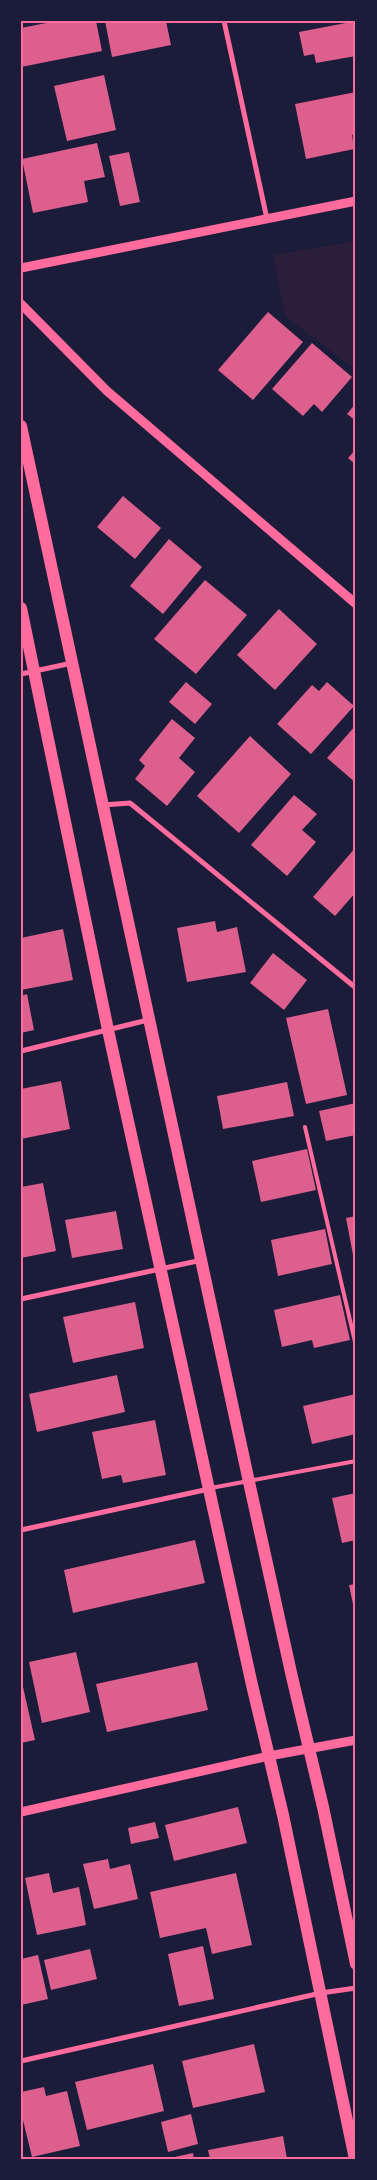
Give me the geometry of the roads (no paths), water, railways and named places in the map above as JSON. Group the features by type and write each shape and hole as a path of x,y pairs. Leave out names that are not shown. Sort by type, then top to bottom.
{"main road":[{"path":"21,426 74,663 148,1020 292,1677 310,1748 356,1964"},
{"path":"21,608 108,1030 321,1993 355,2159"}],"street":[{"path":"224,21 267,219"},
{"path":"21,268 356,201"},
{"path":"21,304 107,391 356,604"},
{"path":"21,674 74,663"},
{"path":"102,805 130,803 356,988"},
{"path":"21,1051 148,1020"},
{"path":"21,1299 202,1260"},
{"path":"21,1530 209,1488"},
{"path":"21,1812 269,1756 356,1740"},
{"path":"21,2061 321,1993 356,1988"}],"lane":[{"path":"305,1127 356,1346"},
{"path":"209,1488 249,1482 356,1460"}]}
